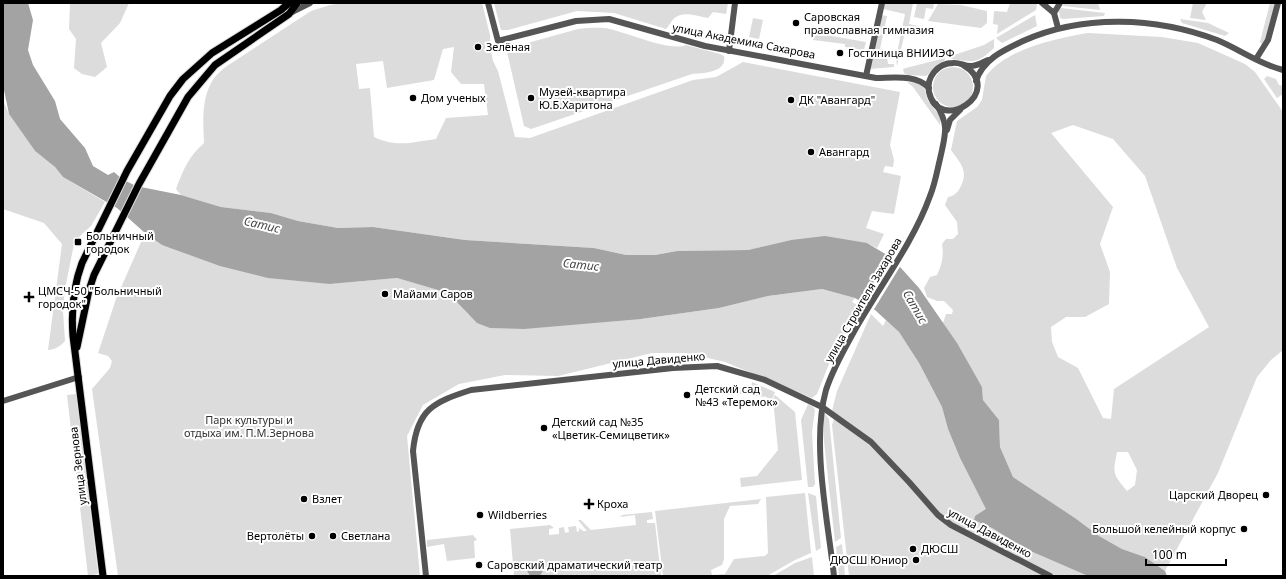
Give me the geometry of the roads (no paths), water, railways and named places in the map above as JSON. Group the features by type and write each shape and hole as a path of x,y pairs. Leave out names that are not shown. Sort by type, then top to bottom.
{"main road":[{"name":"улица Зернова","path":"76,353 89,290 140,184 170,128 195,87 215,65 289,14 297,3"},
{"name":"улица Зернова","path":"103,576 76,353 72,307 76,278 125,177 154,121 170,96 183,80 212,53 290,4"},
{"path":"76,278 78,289 82,292 89,290"}],"street":[{"path":"289,14 310,3"},
{"name":"улица Академика Сахарова","path":"488,3 498,41 576,21 609,19 705,46 729,51 876,78 903,78 918,80"},
{"path":"729,51 735,3"},
{"path":"866,76 882,3"},
{"path":"1042,3 1054,13 1058,28"},
{"path":"1054,13 1060,3"},
{"path":"1256,59 1268,40 1278,3"},
{"path":"918,80 927,78 946,63 973,66 990,60 1013,46 1042,32 1058,28 1109,22 1175,28 1218,40 1268,66 1283,70"},
{"path":"933,73 929,88 930,95 936,104 948,110 962,109 970,103 975,95 976,81 979,71 990,60"},
{"path":"963,64 971,71 976,81"},
{"path":"918,80 923,82 929,88"},
{"name":"улица Строителя Захарова","path":"936,104 942,111 945,133"},
{"name":"улица Строителя Захарова","path":"834,576 823,488 820,432 822,407 833,372 864,314 916,228 931,195 945,133 954,114 962,109"},
{"name":"улица Давиденко","path":"426,576 413,451 415,432 424,414 444,399 464,392 673,368 717,366 765,380 822,407 871,442 938,515 951,525 1050,576"},
{"path":"3,401 79,377"}],"water":[{"name":"Сатис","path":"3,3 28,3 33,20 28,50 33,65 55,101 60,119 85,148 93,166 108,175 114,172 122,179 136,186 181,195 221,207 271,213 298,221 338,228 373,227 465,240 594,248 626,255 655,255 677,251 748,250 791,240 825,236 867,243 892,258 919,288 957,343 982,387 983,400 999,420 1000,447 1013,477 1075,518 1099,536 1122,549 1145,557 1165,571 1167,576 1088,576 1028,550 992,528 974,520 975,516 986,509 960,458 948,429 942,407 919,363 899,332 875,310 855,298 822,289 768,296 719,308 641,319 524,329 490,328 477,323 448,293 397,278 330,284 268,278 220,266 162,245 145,233 117,208 63,177 55,167 35,151 9,114 3,85"},
{"path":"532,561 538,561 543,566 541,575 538,577 532,577 527,572 527,566"}],"place":[{"name":"Саровская православная гимназия","path":"796,23"},
{"name":"Зелёная","path":"478,47"},
{"name":"Гостиница ВНИИЭФ","path":"840,53"},
{"name":"Дом ученых","path":"413,98"},
{"name":"Музей-квартира Ю.Б.Харитона","path":"531,98"},
{"name":"ДК \"Авангард\"","path":"791,100"},
{"name":"Авангард","path":"811,152"},
{"name":"Больничный городок","path":"78,242"},
{"name":"Майами Саров","path":"385,294"},
{"name":"ЦМСЧ-50 \"Больничный городок\"","path":"29,297"},
{"name":"Детский сад №43 «Теремок»","path":"687,395"},
{"name":"Детский сад №35 «Цветик-Семицветик»","path":"544,428"},
{"name":"Царский Дворец","path":"1266,495"},
{"name":"Взлет","path":"304,499"},
{"name":"Кроха","path":"589,504"},
{"name":"Wildberries","path":"480,515"},
{"name":"Большой келейный корпус","path":"1244,529"},
{"name":"Вертолёты","path":"312,536"},
{"name":"Светлана","path":"333,536"},
{"name":"ДЮСШ","path":"913,549"},
{"name":"ДЮСШ Юниор","path":"916,560"},
{"name":"Саровский драматический театр","path":"479,565"}],"park label":[{"name":"Парк культуры и отдыха им. П.М.Зернова","path":"249,426"}]}
